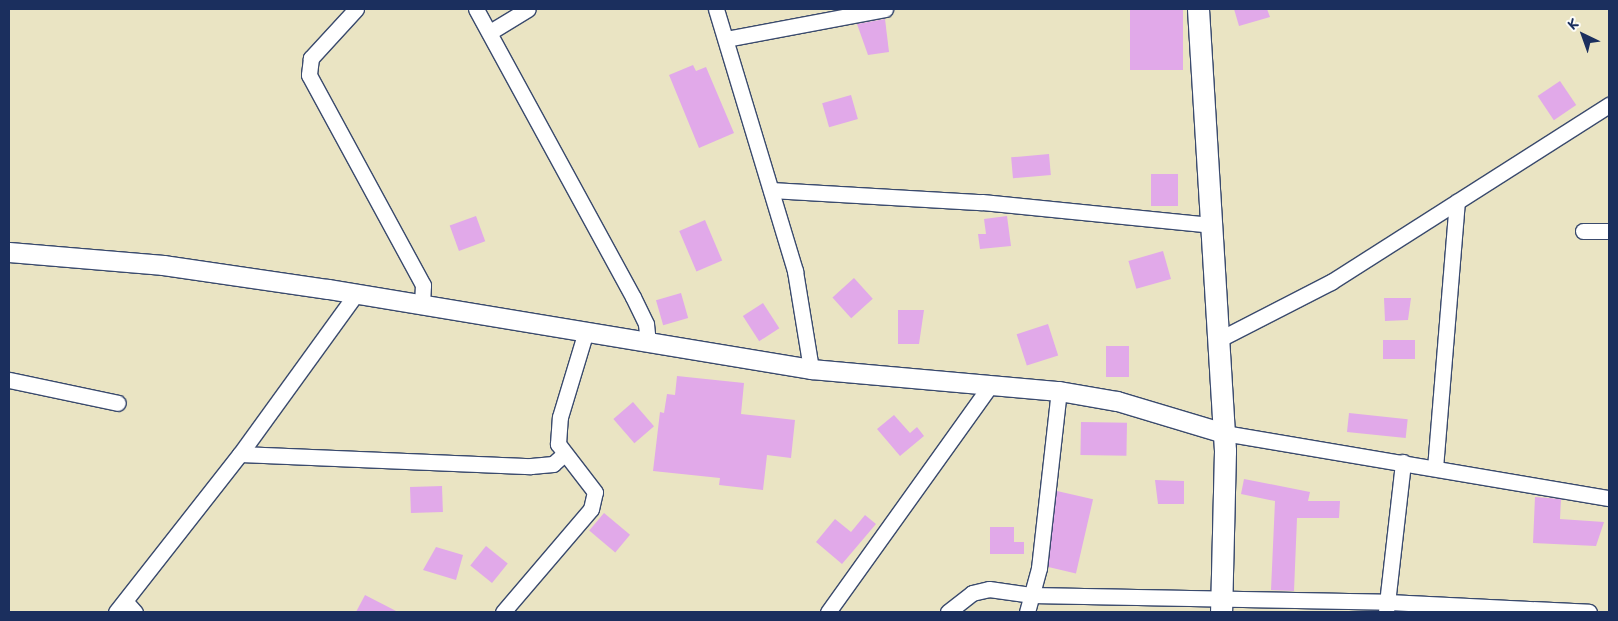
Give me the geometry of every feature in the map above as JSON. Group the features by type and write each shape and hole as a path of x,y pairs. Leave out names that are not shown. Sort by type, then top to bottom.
{"main road":[{"path":"1198,9 1224,433 1221,606"}],"street":[{"path":"356,9 314,53 309,75 423,285 422,304"},
{"path":"476,9 633,297 646,324 648,342"},
{"path":"490,32 528,9"},
{"path":"716,9 795,271 811,369"},
{"path":"726,39 885,9"},
{"path":"1218,340 1330,282 1609,105"},
{"path":"772,190 982,202 1211,225"},
{"path":"1435,468 1456,202"},
{"path":"1583,231 1609,231"},
{"path":"9,252 163,266 356,294 811,369 1059,391 1118,401 1224,433 1609,498"},
{"path":"135,612 120,606 240,454 356,294"},
{"path":"507,611 591,508 595,492 558,444 560,417 586,331"},
{"path":"9,380 118,403"},
{"path":"828,612 991,384"},
{"path":"1027,612 1039,568 1059,391"},
{"path":"240,454 531,466 553,464 564,454"},
{"path":"1387,607 1403,462"},
{"path":"948,612 972,593 989,589 1031,595 1221,606 1387,607 1589,612"}],"building":[{"path":"1130,9 1183,9 1183,70 1130,70"},
{"path":"1234,9 1267,9 1270,17 1239,26"},
{"path":"885,19 889,52 868,55 857,24"},
{"path":"693,65 696,71 706,67 734,133 699,148 669,75"},
{"path":"1560,81 1576,105 1554,120 1538,96"},
{"path":"851,95 858,119 829,127 822,103"},
{"path":"1049,154 1051,175 1013,178 1011,157"},
{"path":"1151,174 1178,174 1178,206 1151,206"},
{"path":"476,216 485,241 459,251 450,226"},
{"path":"1007,216 1011,246 980,249 978,234 986,234 984,219"},
{"path":"705,220 722,261 696,271 679,231"},
{"path":"1163,251 1171,279 1136,289 1128,261"},
{"path":"854,278 873,299 851,318 832,297"},
{"path":"681,293 688,318 663,325 656,300"},
{"path":"1384,298 1411,298 1408,320 1385,321"},
{"path":"763,303 779,328 759,341 743,316"},
{"path":"898,310 924,310 919,344 898,344"},
{"path":"1048,324 1058,355 1027,366 1017,334"},
{"path":"1383,340 1415,340 1415,359 1383,359"},
{"path":"1106,346 1129,346 1129,377 1106,377"},
{"path":"677,376 744,383 741,414 795,420 791,458 767,455 763,490 719,485 720,478 653,471 660,412 664,413 667,394 675,395"},
{"path":"633,402 654,426 634,443 613,419"},
{"path":"1349,413 1408,419 1406,438 1347,432"},
{"path":"894,415 910,433 917,427 924,436 900,456 877,429"},
{"path":"1081,422 1127,423 1126,456 1080,455"},
{"path":"1244,479 1310,492 1308,501 1340,501 1339,518 1297,518 1294,591 1271,590 1275,501 1241,494"},
{"path":"1155,480 1184,481 1184,504 1158,504"},
{"path":"442,486 443,512 411,513 410,487"},
{"path":"1057,491 1093,499 1076,573 1040,565"},
{"path":"1535,497 1561,499 1560,519 1604,522 1596,546 1533,543"},
{"path":"604,513 630,535 615,552 589,531"},
{"path":"865,515 876,524 842,564 816,542 835,519 851,532"},
{"path":"990,527 1014,527 1014,542 1024,542 1024,554 990,554"},
{"path":"486,546 508,564 492,583 470,565"},
{"path":"436,547 463,555 456,580 423,570"},
{"path":"365,595 398,612 356,612"}]}
